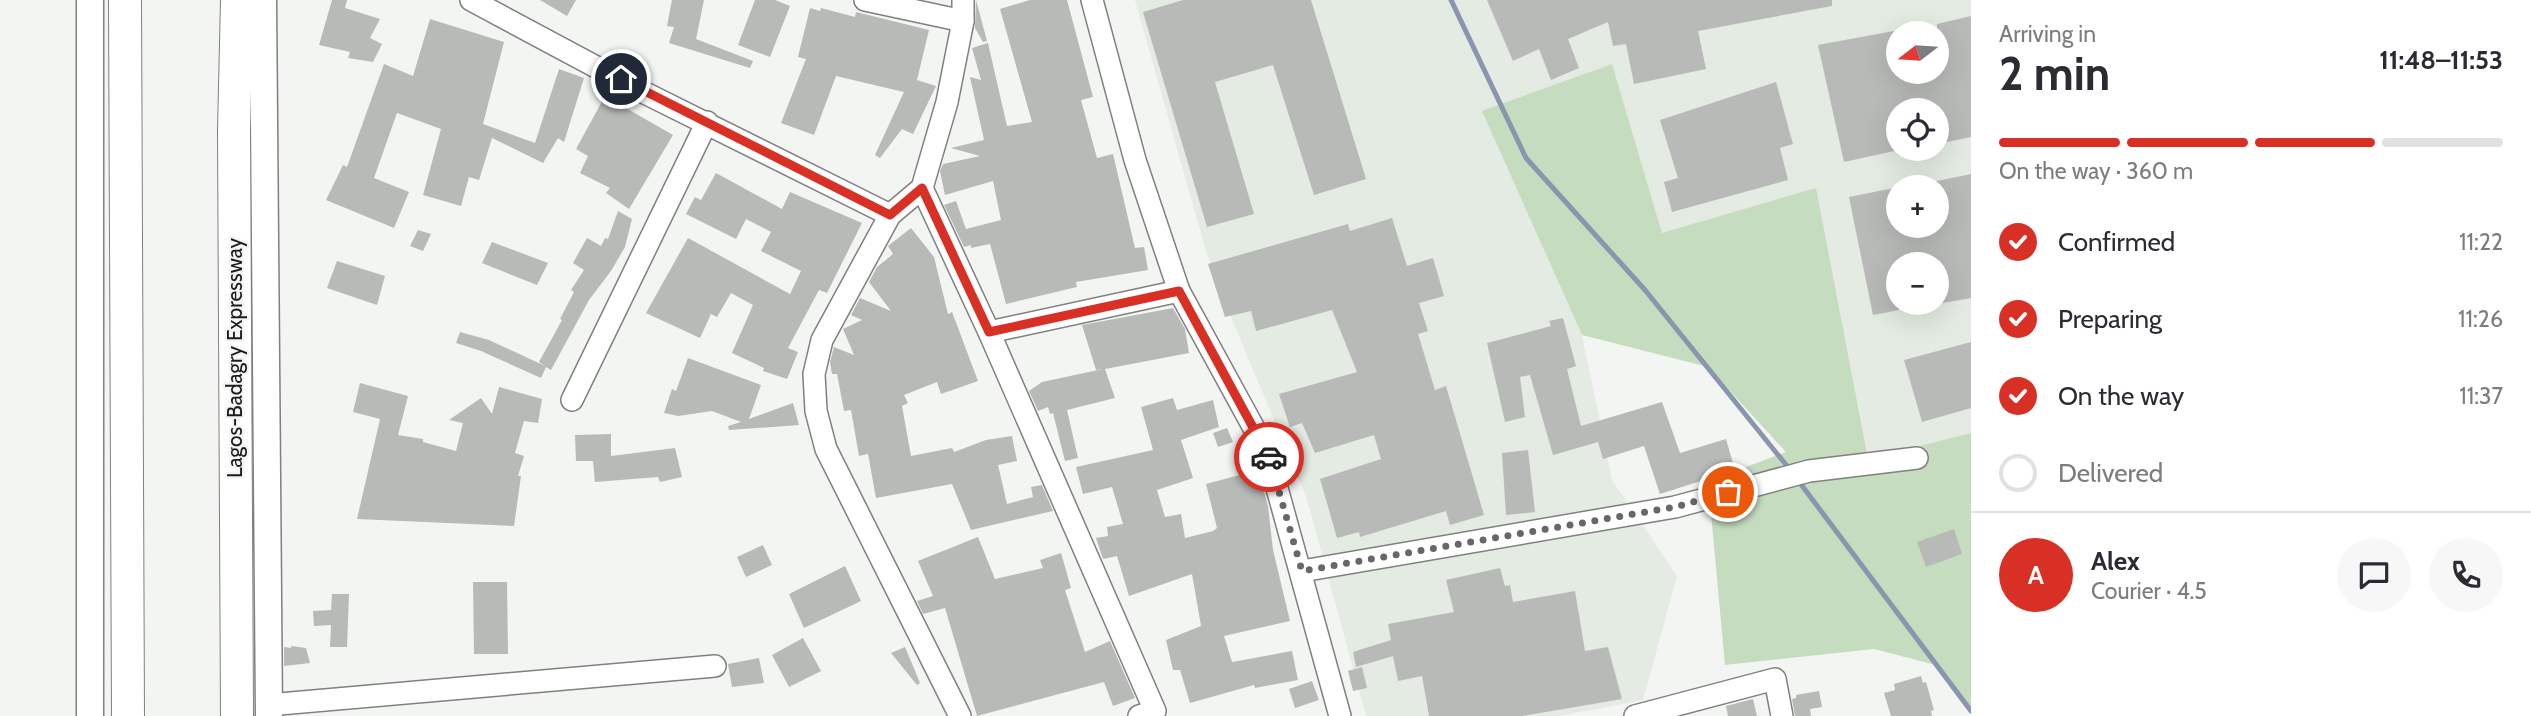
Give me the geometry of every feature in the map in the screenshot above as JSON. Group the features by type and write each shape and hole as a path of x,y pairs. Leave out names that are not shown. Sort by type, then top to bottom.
{"highway":[{"path":"125,0 128,716"},
{"name":"Lagos-Badagry Expressway","path":"237,0 234,145 237,716"}],"main road":[{"path":"90,0 90,716"},
{"path":"263,0 268,710"}],"street":[{"path":"471,0 890,215"},
{"path":"865,0 963,11 947,102 922,188 890,215 822,340 814,374 816,411 826,449 960,716"},
{"path":"1092,0 1135,160 1179,291 1267,452 1340,716"},
{"path":"572,400 707,122"},
{"path":"922,188 989,332 1155,711 1139,716"},
{"path":"989,332 1179,291"},
{"path":"1302,571 1675,507 1809,471 1917,458"},
{"path":"268,710 715,666"},
{"path":"1635,716 1775,679 1782,716"}],"shaded area":[{"path":"1135,0 1971,0 1971,433 1868,459 1662,233 1612,65 1483,111 1582,335 1612,480 1677,576 1643,700 1559,716 1366,716 1306,496 1205,248"}],"green space":[{"path":"1612,64 1662,233 1816,188 1868,459 1971,433 1971,713 1936,665 1874,649 1725,665 1708,481 1786,452 1708,367 1582,335 1482,111"}],"building":[{"path":"332,0 347,0 345,8 380,19 370,38 382,44 373,62 348,58 350,52 319,45"},
{"path":"540,0 576,0 567,16"},
{"path":"672,0 704,0 696,39 753,61 750,68 669,43 674,27 667,26"},
{"path":"755,0 775,0 790,6 770,57 738,45"},
{"path":"976,0 987,41 983,42 975,28"},
{"path":"1030,0 1067,0 1093,97 1081,100 1097,158 1113,154 1135,248 1144,247 1148,270 1076,282 1077,287 1006,304 990,244 964,247 944,205 956,201 966,229 1001,220 993,181 945,195 940,171 943,164 980,156 951,148 984,140 970,77 981,80 972,48 988,43 1007,126 1032,122 1000,9"},
{"path":"1183,0 1311,0 1366,179 1314,195 1273,65 1215,82 1254,214 1207,227 1143,12"},
{"path":"1487,0 1832,0 1832,6 1698,31 1706,69 1634,84 1626,44 1613,46 1608,22 1568,39 1579,68 1551,80 1539,49 1513,61"},
{"path":"810,8 820,11 821,8 855,17 856,12 929,30 917,80 936,86 913,134 902,129 880,158 875,155 904,92 836,76 814,135 781,123 806,59 798,57"},
{"path":"1971,16 1971,137 1949,142 1949,98 1886,98 1886,153 1844,162 1818,45 1886,32 1886,84 1950,84 1950,21"},
{"path":"430,19 504,42 483,124 535,143 559,69 584,78 564,142 558,138 543,163 492,138 479,180 469,177 461,206 423,195 441,129 397,113 374,178 409,192 394,228 326,200 343,165 347,167 384,64 413,76"},
{"path":"1776,82 1793,144 1780,148 1788,180 1672,212 1664,182 1678,178 1660,120"},
{"path":"605,96 673,135 629,209 606,193 610,188 580,173 588,156 576,149"},
{"path":"716,173 782,209 790,192 862,223 827,293 819,290 788,348 798,352 787,379 763,371 764,368 732,353 753,305 731,293 717,317 711,314 700,338 646,313 688,238 790,294 801,271 761,251 771,232 746,219 736,239 686,214 695,197 701,200"},
{"path":"1971,174 1971,298 1949,302 1949,252 1886,252 1886,312 1873,315 1849,197 1886,190 1886,238 1949,238 1949,179"},
{"path":"618,211 632,219 625,247 589,300 551,370 546,367 541,378 481,351 456,343 460,332 489,340 545,366 539,362 562,320 560,319 574,292 571,290 584,270 573,263 587,238 601,246 605,238 608,239"},
{"path":"1392,218 1407,266 1433,258 1444,296 1419,303 1428,331 1418,334 1435,390 1446,386 1484,515 1450,525 1446,511 1360,537 1359,532 1337,538 1320,479 1381,459 1374,435 1315,453 1302,423 1290,427 1279,394 1357,372 1332,310 1256,331 1251,311 1225,317 1208,264 1348,224 1350,231"},
{"path":"911,228 934,257 948,314 952,312 978,381 941,394 937,382 904,395 908,403 902,406 911,456 952,448 954,452 986,440 1012,436 1017,461 998,465 1007,504 1033,497 1031,487 1042,485 1053,511 971,530 952,484 876,498 868,454 859,456 851,410 844,411 837,374 832,374 830,362 834,347 854,355 843,329 862,320 851,315 860,298 891,311 869,282 877,267 893,254 888,246"},
{"path":"418,230 431,234 423,251 410,246"},
{"path":"492,242 548,263 537,285 482,263"},
{"path":"337,261 385,276 377,305 327,288"},
{"path":"1173,308 1185,329 1189,353 1105,369 1115,398 1067,410 1078,458 1065,461 1053,413 1050,414 1048,407 1038,411 1029,391 1042,382 1103,369 1096,370 1082,325"},
{"path":"1563,318 1576,366 1567,369 1581,426 1662,402 1680,453 1726,439 1735,470 1660,494 1644,446 1603,459 1598,442 1553,455 1530,375 1520,377 1525,417 1505,422 1487,343 1551,326 1549,321"},
{"path":"1971,342 1971,408 1922,422 1904,360"},
{"path":"688,358 761,385 749,419 793,403 799,425 729,430 728,426 741,422 712,411 678,416 664,413 672,389 676,391"},
{"path":"360,383 408,396 398,435 423,439 423,442 456,451 463,423 449,420 481,398 492,414 499,387 542,399 538,423 524,421 515,453 524,456 518,476 521,476 514,526 357,519 380,419 353,412"},
{"path":"1173,398 1177,410 1213,400 1219,427 1181,440 1193,478 1157,490 1165,517 1181,514 1185,538 1213,531 1217,528 1206,484 1258,470 1268,506 1273,550 1290,621 1224,636 1232,662 1292,651 1298,680 1255,688 1254,685 1190,703 1180,670 1173,670 1166,640 1201,626 1192,574 1129,596 1117,556 1103,559 1096,538 1108,536 1107,527 1123,524 1112,487 1083,494 1076,467 1153,450 1141,407"},
{"path":"1227,428 1233,442 1218,447 1213,433"},
{"path":"611,434 611,456 675,448 682,477 660,482 658,477 595,482 593,461 576,461 575,435"},
{"path":"1528,450 1535,512 1506,515 1502,453"},
{"path":"1954,529 1962,554 1926,567 1917,542"},
{"path":"978,537 995,579 1043,568 1040,560 1061,553 1071,588 1065,590 1085,652 1110,641 1135,698 1113,706 1104,682 977,716 945,608 923,614 917,601 933,596 918,561"},
{"path":"763,545 772,565 746,577 737,557"},
{"path":"845,566 861,601 804,628 789,594"},
{"path":"1500,568 1505,586 1510,585 1513,602 1575,591 1585,651 1608,647 1622,699 1522,716 1429,716 1422,676 1398,681 1393,656 1356,667 1353,652 1391,640 1388,624 1454,612 1446,580"},
{"path":"473,582 507,582 508,654 474,654"},
{"path":"332,594 349,594 347,647 330,647 331,625 314,626 313,611 331,610"},
{"path":"803,638 821,671 789,687 772,655"},
{"path":"284,647 306,648 310,663 284,666"},
{"path":"905,647 920,683 917,685 891,653"},
{"path":"759,658 764,683 732,687 728,664"},
{"path":"1362,667 1367,688 1353,691 1348,671"},
{"path":"1921,676 1923,683 1926,682 1934,710 1931,711 1932,716 1891,716 1884,693 1895,690 1894,684"},
{"path":"1312,681 1319,700 1295,708 1289,689"},
{"path":"1819,691 1822,707 1810,709 1811,716 1795,716 1792,699 1796,698 1796,695"},
{"path":"1753,699 1757,716 1728,716 1726,706"}],"waterway":[{"path":"1451,0 1526,158 1645,290 1791,471"},
{"path":"1797,479 1971,711"}],"way so far":[{"path":"1269,457 1302,571 1675,507 1728,492"}],"route":[{"path":"621,79 890,215 922,188 989,332 1179,291 1269,457"}]}
